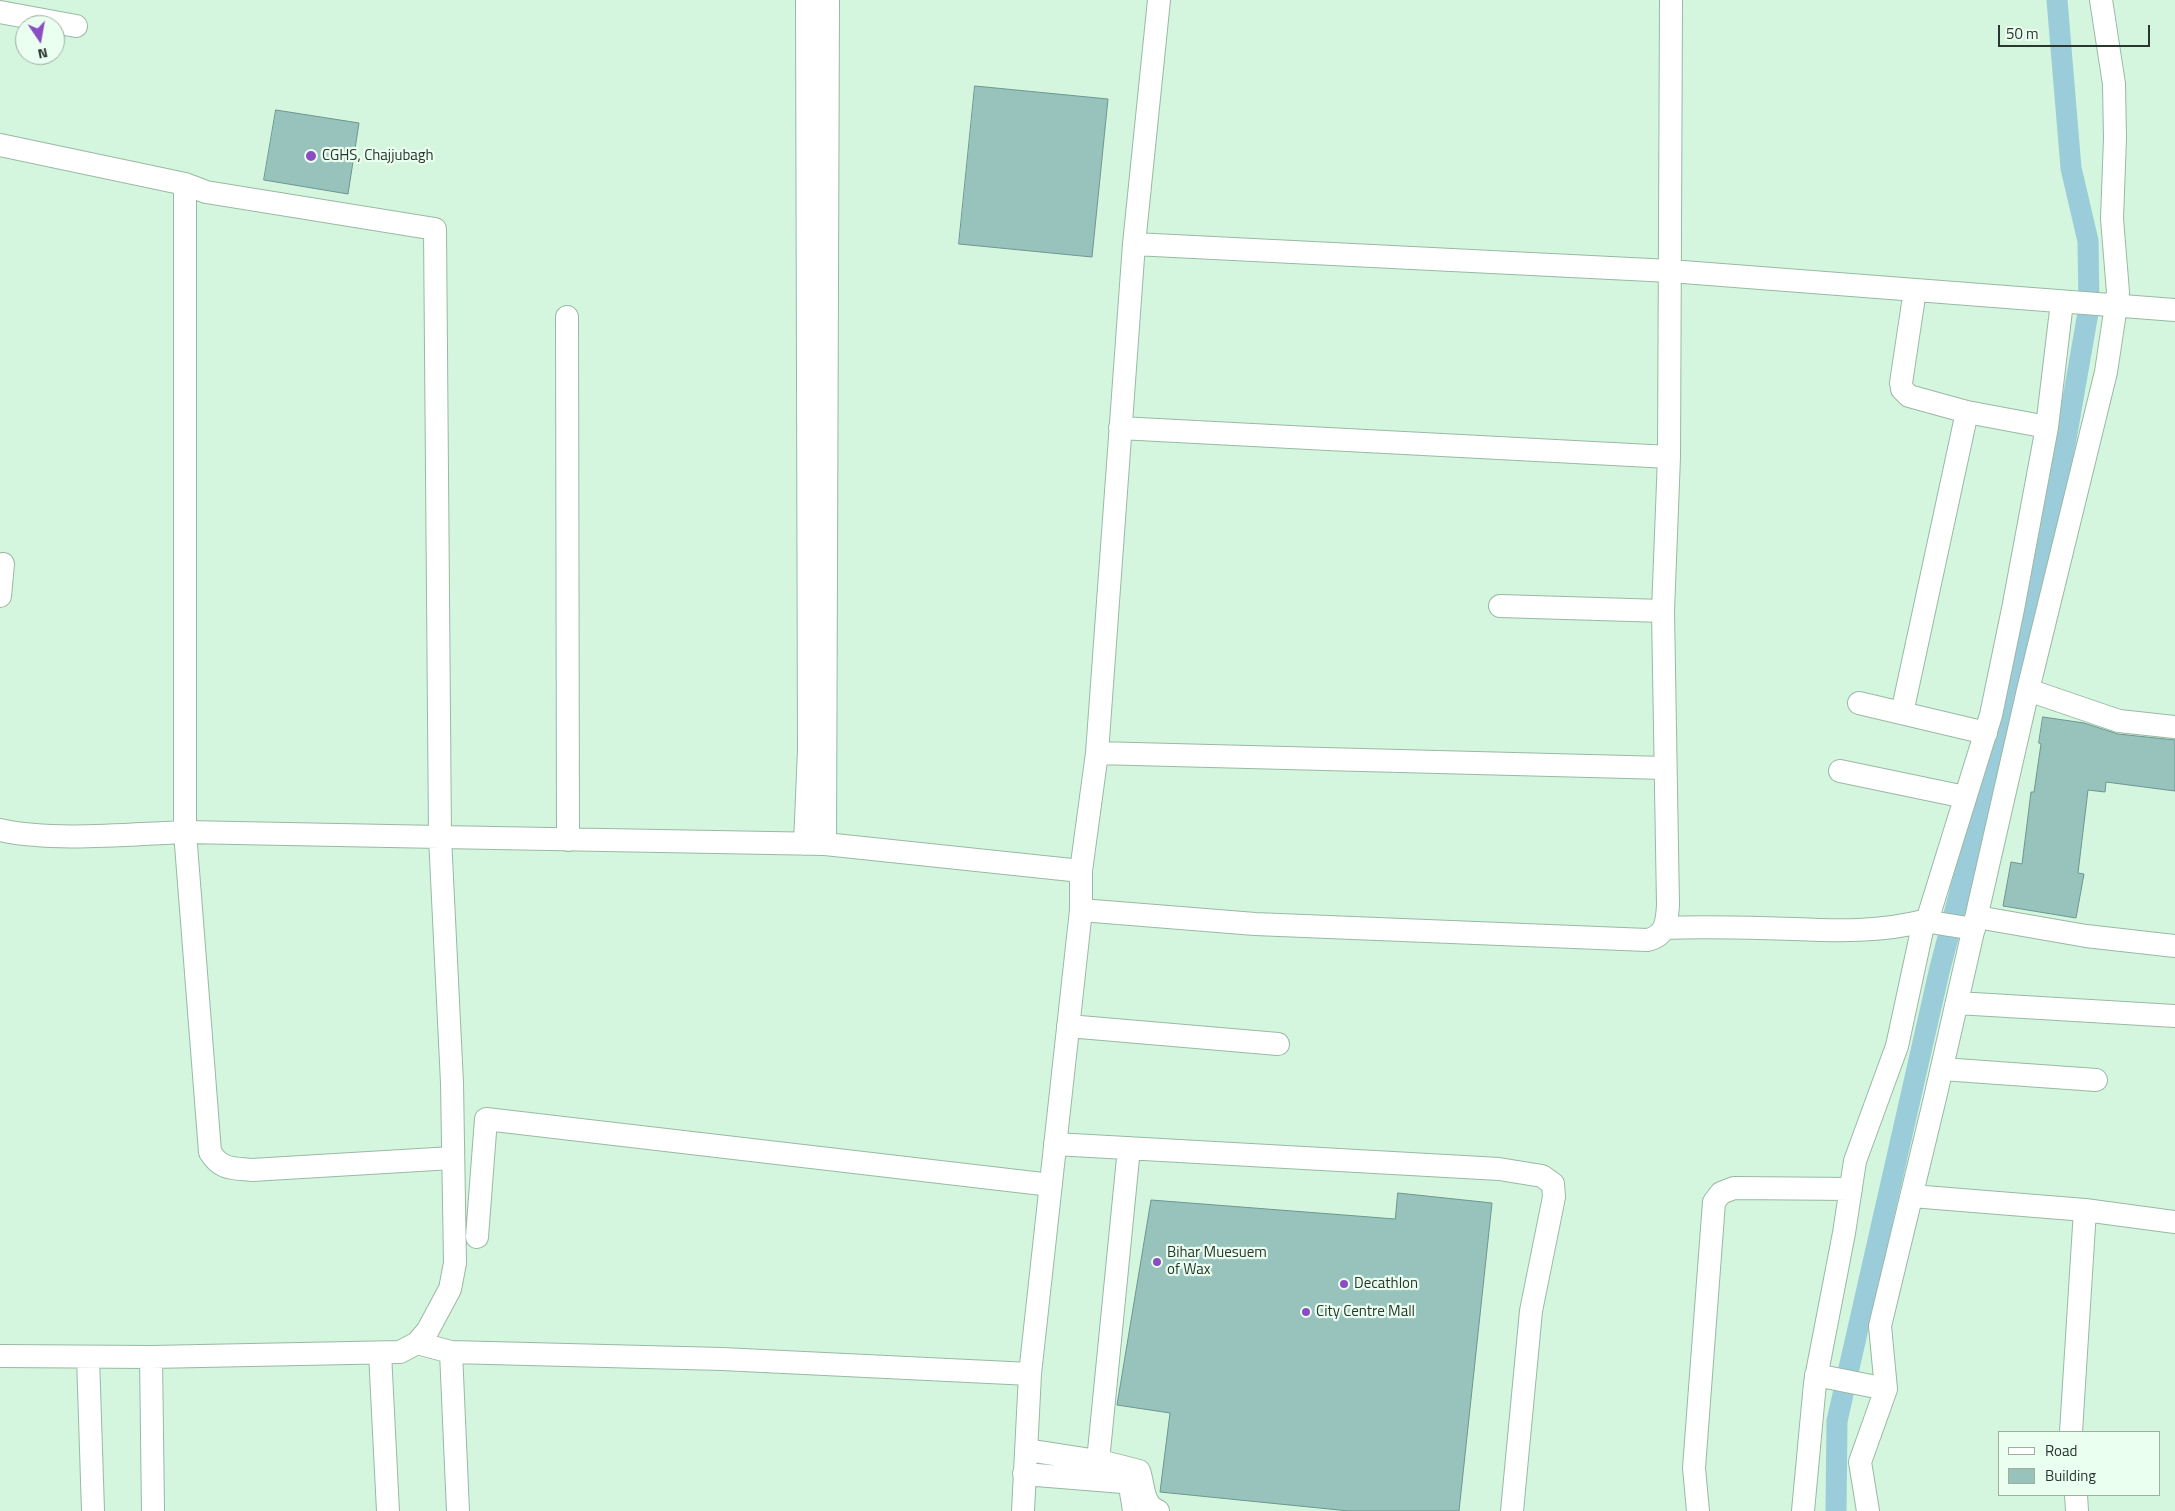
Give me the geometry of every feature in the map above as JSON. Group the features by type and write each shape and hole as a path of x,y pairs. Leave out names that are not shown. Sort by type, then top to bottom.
{"street":[{"path":"808,0 806,272 818,544"},
{"path":"815,844 809,750 818,544 828,0"},
{"path":"1023,1511 1030,1374 1081,910 1080,870 1097,753 1134,244 1159,0"},
{"path":"1081,910 1255,924 1647,940 1656,938 1665,928 1668,905 1663,611 1669,457 1671,0"},
{"path":"1868,1511 1860,1462 1879,1388 1880,1326 1942,1069 1972,924 2106,372 2111,305 2118,292 2112,219 2115,138 2114,84 2101,0"},
{"path":"0,12 76,26"},
{"path":"0,145 185,184 206,192 435,228 440,837 452,1084 455,1263 450,1288 428,1330 418,1343 400,1352 151,1357 0,1356"},
{"path":"185,184 185,832 210,1152 217,1163 231,1168 252,1170 452,1158"},
{"path":"1134,244 1670,271 2175,310"},
{"path":"1916,290 1901,383 1902,389 1909,396 1967,412 2047,427"},
{"path":"1803,1511 1816,1375 1844,1233 1855,1161 1897,1046 1965,797 1986,732 2014,608 2068,301"},
{"path":"567,317 568,840"},
{"path":"1902,713 1967,412"},
{"path":"1120,428 1669,457"},
{"path":"0,596 3,564"},
{"path":"1500,606 1663,611"},
{"path":"2028,690 2119,721 2175,727"},
{"path":"1859,703 1986,732"},
{"path":"1097,753 1665,768"},
{"path":"1840,770 1965,797"},
{"path":"0,830 20,834 68,835 185,832 815,844 1080,870"},
{"path":"1665,928 1700,926 1847,931 1899,927 1930,922 1972,924 2175,946"},
{"path":"1957,1002 2175,1016"},
{"path":"1068,1026 1278,1044"},
{"path":"1942,1069 2096,1080"},
{"path":"477,1236 486,1119 1051,1185"},
{"path":"1055,1144 1499,1169 1542,1176 1553,1184 1554,1197 1531,1311 1512,1511"},
{"path":"1098,1461 1129,1148"},
{"path":"1698,1511 1694,1468 1714,1202 1721,1193 1734,1188 1851,1189"},
{"path":"1912,1196 2085,1210 2175,1222"},
{"path":"2071,1431 2085,1210"},
{"path":"418,1343 452,1352 722,1359 1030,1374"},
{"path":"452,1352 458,1511"},
{"path":"380,1353 388,1511"},
{"path":"88,1357 93,1511"},
{"path":"151,1357 153,1511"},
{"path":"1816,1375 1879,1388"},
{"path":"1027,1450 1098,1461 1139,1471 1145,1499 1152,1509 1158,1511"},
{"path":"1024,1474 1123,1482 1130,1486 1134,1511"},
{"path":"2076,1496 2077,1511"}],"building":[{"path":"975,86 1108,99 1092,257 959,244"},
{"path":"276,110 359,123 348,194 264,180"},
{"path":"2043,717 2084,723 2118,734 2175,740 2175,791 2106,782 2105,792 2088,790 2078,873 2084,874 2076,918 2003,906 2011,862 2022,864 2031,792 2034,792 2041,744 2039,743"},
{"name":"City Centre Mall","path":"1398,1193 1492,1203 1459,1511 1349,1511 1160,1492 1170,1413 1117,1405 1151,1200 1395,1219"}],"waterway":[{"path":"1836,1511 1837,1421 1939,972 2006,715 2048,542 2089,307 2088,241 2071,168 2057,0"}],"place":[{"name":"CGHS, Chajjubagh","path":"311,156"},
{"name":"Bihar Muesuem of Wax","path":"1157,1262"},
{"name":"Decathlon","path":"1344,1284"},
{"name":"City Centre Mall","path":"1306,1312"}]}
